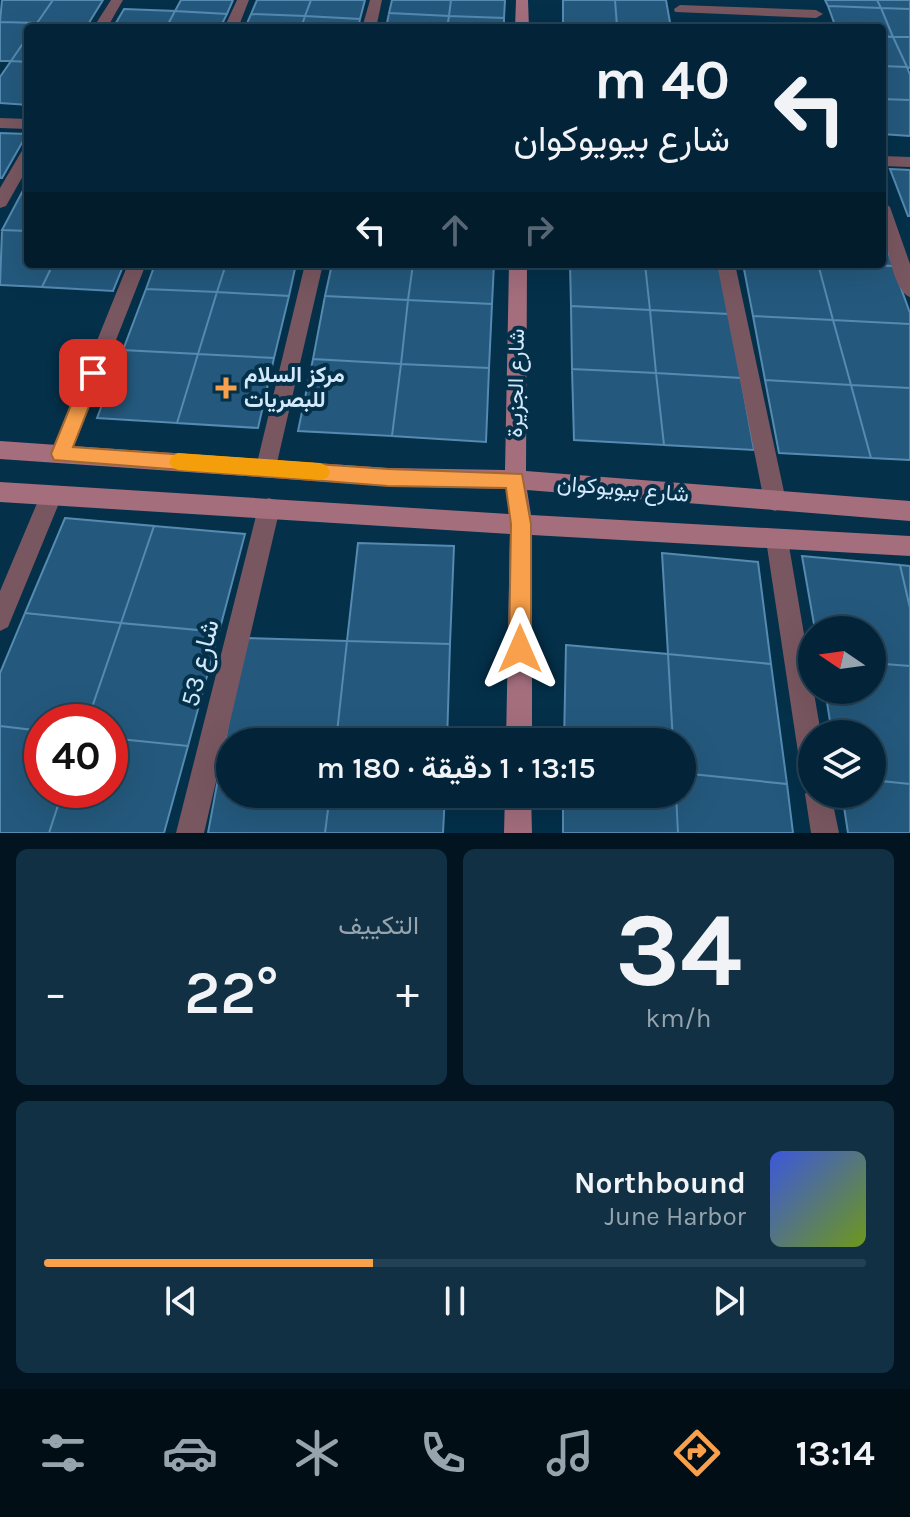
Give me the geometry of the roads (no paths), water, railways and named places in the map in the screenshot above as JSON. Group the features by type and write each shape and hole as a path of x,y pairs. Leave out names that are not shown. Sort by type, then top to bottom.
{"main road":[{"path":"522,0 522,24"},
{"name":"شارع الجزيرة","path":"518,268 515,480 521,524 519,728"},
{"name":"شارع بيويوكوان","path":"0,450 388,477 515,480 910,511"},
{"name":"شارع بيويوكوان","path":"0,492 269,508 394,519 673,531 777,540 910,546"},
{"path":"518,808 518,833"}],"street":[{"path":"102,24 117,0"},
{"path":"233,24 243,0"},
{"path":"370,24 376,0"},
{"path":"811,0 819,24"},
{"path":"679,5 816,14"},
{"path":"0,123 24,124"},
{"path":"0,202 24,160"},
{"path":"886,161 910,162"},
{"path":"886,219 910,290"},
{"path":"61,454 135,268"},
{"path":"266,467 313,268"},
{"path":"727,268 775,501"},
{"path":"0,619 51,496"},
{"name":"شارع 53","path":"190,833 269,508"},
{"path":"777,540 806,720"},
{"path":"821,808 825,833"}],"place":[{"name":"مركز السلام للبصريات","path":"226,388"}]}
